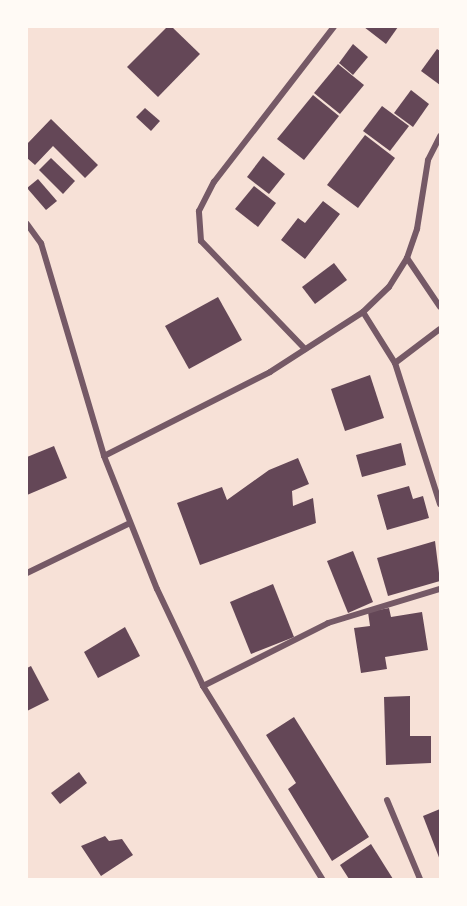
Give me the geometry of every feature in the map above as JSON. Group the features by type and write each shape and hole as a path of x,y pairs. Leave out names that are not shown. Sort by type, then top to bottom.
{"street":[{"path":"305,349 201,241 200,211 214,182 334,27"},
{"path":"104,456 198,412 363,312 389,287 407,258 417,229 428,160 440,136"},
{"path":"27,224 41,243 55,283 104,456 130,523 203,686 322,879"},
{"path":"407,258 440,307"},
{"path":"363,312 394,363 440,504"},
{"path":"394,363 440,330"},
{"path":"27,573 130,523"},
{"path":"203,686 328,623 440,589"},
{"path":"387,800 420,879"}],"building":[{"path":"167,27 172,27 200,54 158,97 127,67"},
{"path":"364,27 398,27 386,44"},
{"path":"353,44 368,57 353,75 339,63"},
{"path":"437,49 440,51 440,85 421,71"},
{"path":"338,64 364,85 340,114 314,93"},
{"path":"411,90 429,104 413,127 394,113"},
{"path":"313,95 339,116 304,160 277,139"},
{"path":"382,106 409,126 390,151 363,131"},
{"path":"145,108 160,121 151,131 136,117"},
{"path":"51,119 98,165 85,178 53,146 35,165 27,158 27,144"},
{"path":"365,135 395,158 358,208 327,185"},
{"path":"263,156 285,174 269,194 247,177"},
{"path":"51,158 75,181 63,194 39,170"},
{"path":"38,179 57,201 46,210 27,188"},
{"path":"254,186 276,203 258,227 235,209"},
{"path":"323,201 340,214 305,259 281,240 298,218 305,223"},
{"path":"334,263 347,280 315,304 302,287"},
{"path":"218,297 242,340 189,369 165,326"},
{"path":"370,375 384,418 345,431 331,389"},
{"path":"401,443 406,465 362,477 356,455"},
{"path":"54,446 67,478 27,495 27,457"},
{"path":"298,458 309,484 292,491 293,506 313,498 316,523 200,565 177,503 222,487 227,500 269,470"},
{"path":"409,486 413,499 423,496 429,518 387,530 377,495"},
{"path":"435,541 440,581 388,596 377,558"},
{"path":"353,551 373,602 348,613 327,561"},
{"path":"273,584 294,637 251,654 230,602"},
{"path":"389,608 391,617 422,612 428,650 385,657 387,669 361,673 354,628 370,626 368,612"},
{"path":"125,627 140,656 98,678 84,652"},
{"path":"31,666 49,700 27,711 27,668"},
{"path":"410,696 410,736 431,736 431,763 386,765 384,697"},
{"path":"294,717 369,837 332,861 288,789 296,783 266,735"},
{"path":"79,772 87,783 60,804 51,793"},
{"path":"440,809 440,860 423,816"},
{"path":"105,836 109,841 122,839 133,855 101,876 81,846"},
{"path":"371,844 393,879 349,879 340,865"}]}
